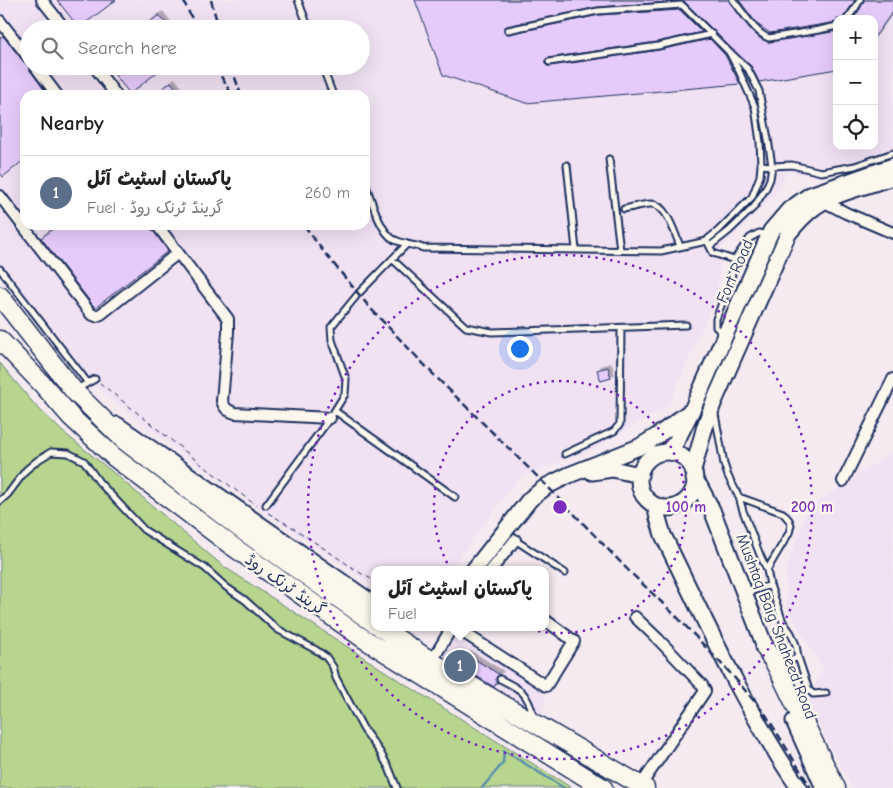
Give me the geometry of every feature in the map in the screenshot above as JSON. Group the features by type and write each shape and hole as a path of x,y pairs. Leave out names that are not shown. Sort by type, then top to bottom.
{"highway":[{"name":"گرینڈ ٹرنک روڈ","path":"0,296 81,387 87,404 125,441 246,533 371,621"},
{"name":"گرینڈ ٹرنک روڈ","path":"0,340 71,417 114,457 232,546 361,636 603,788"},
{"path":"386,631 439,666 643,787"},
{"path":"765,648 777,667 836,788"},
{"path":"583,752 586,779"}],"main road":[{"name":"Fort Road","path":"668,452 676,442 692,410 771,231 789,210 893,166"},
{"name":"Fort Road","path":"817,198 893,177"},
{"name":"Fort Road","path":"694,474 705,426 713,404 788,234 815,207 817,198"},
{"path":"87,404 371,602"},
{"path":"477,566 530,499 548,486 569,475 639,447 692,410"},
{"path":"705,426 704,468 712,510"},
{"path":"668,452 683,457 694,474 693,488 689,497 674,507 664,508 655,505 644,496 639,482 642,467 647,461 653,456 668,452"},
{"path":"569,475 612,469 640,474"},
{"name":"Mushtaq Baig Shaheed Road","path":"694,474 712,510 791,713 824,788"},
{"path":"655,505 663,535 733,676 758,723 799,788"}],"street":[{"path":"42,0 57,20"},
{"path":"0,20 20,46"},
{"path":"42,75 53,90"},
{"path":"101,75 112,90"},
{"path":"0,196 20,222"},
{"path":"817,198 893,233"},
{"path":"26,230 91,314 96,316 178,253"},
{"path":"161,230 228,319 222,402 224,408 235,413 333,415"},
{"path":"844,481 893,379"},
{"path":"495,566 515,540"},
{"path":"635,617 702,685 705,691 643,787"},
{"path":"460,631 546,686 574,641 549,623"},
{"path":"439,666 452,631"}],"lane":[{"path":"298,0 306,20"},
{"path":"734,0 758,31 769,38 833,27"},
{"path":"850,15 860,0"},
{"path":"370,195 384,229 394,239 423,248 661,251 680,246 708,244 729,230 754,207 770,179 772,166 759,90 748,69 682,3 598,11 508,30"},
{"path":"549,62 658,46 712,34"},
{"path":"730,52 755,106 761,165 760,176 752,197 708,239 708,244 713,253 734,260"},
{"path":"325,75 331,90"},
{"path":"761,165 792,165 821,172 855,166 893,153"},
{"path":"609,160 620,250"},
{"path":"567,165 576,250"},
{"path":"624,209 652,204 660,206 665,211 680,246"},
{"path":"725,336 716,327 715,322 731,279 734,260 750,238 759,233 770,235"},
{"path":"266,505 333,415 345,394 346,379 332,340 331,327 358,294 407,244"},
{"path":"392,259 466,327 492,332 686,325"},
{"path":"0,269 81,387 95,379"},
{"path":"566,454 614,431 620,424 620,328"},
{"path":"713,404 728,476 739,497 760,556 767,570 770,585 783,622 791,633 796,645 809,690 813,694 826,693"},
{"path":"333,415 455,497"},
{"path":"0,501 8,494 26,470 51,452 68,453 84,461 99,482 144,530 205,568 277,629 326,657 333,667 336,678 364,730 389,768 397,788"},
{"path":"739,497 782,513 789,520 791,529 767,570"},
{"path":"515,540 565,573"},
{"path":"744,594 770,585"},
{"path":"777,667 798,657"},
{"path":"439,666 464,658"},
{"path":"500,679 521,690 530,704 536,724"},
{"path":"792,698 809,690"}],"path":[{"path":"95,379 254,504 292,526 371,579"}],"shaded area":[{"path":"0,0 893,0 893,150 819,178 787,171 776,193 721,248 717,294 668,406 591,450 519,477 452,566 371,566 371,584 177,450 111,399 77,369 0,269"},
{"path":"893,452 893,788 852,788 807,701 824,669 788,610 786,570 808,509"},
{"path":"459,634 539,684 545,698 542,717 443,657"}],"green space":[{"path":"0,363 34,404 63,432 223,566 400,681 572,788 0,788"}],"building":[{"path":"57,0 116,0 90,20 73,20"},
{"path":"415,0 729,0 751,30 761,39 768,42 833,32 833,70 759,82 751,66 684,1 598,7 507,26 504,28 504,31 506,34 509,34 599,15 680,10 702,32 657,42 548,58 545,60 545,63 547,66 550,66 659,50 710,39 725,55 740,84 526,103 443,75"},
{"path":"739,0 855,0 846,15 833,15 833,23 770,33 757,24"},
{"path":"864,0 893,0 893,11 878,32 878,15 856,15"},
{"path":"159,15 163,20 153,20"},
{"path":"3,36 20,57 20,75 34,75 44,90 20,90 20,163 3,177 0,173 0,38"},
{"path":"115,75 154,75 135,90 127,90"},
{"path":"171,82 177,90 161,90"},
{"path":"51,230 153,230 168,251 95,308 41,238"},
{"path":"608,367 611,378 601,381 597,370"},
{"path":"468,655 500,675 496,678 497,682 494,687 460,666 468,660"}],"waterway":[{"path":"482,788 503,763 504,751 564,788"}],"railway":[{"path":"183,0 193,20"},
{"path":"211,0 217,20"},
{"path":"220,75 229,90"},
{"path":"234,75 239,90"},
{"path":"308,230 371,309 435,376 678,618 733,676 766,715 811,788"}],"place":[{"name":"پاکستان اسٹیٹ آئل","path":"460,666"}]}
